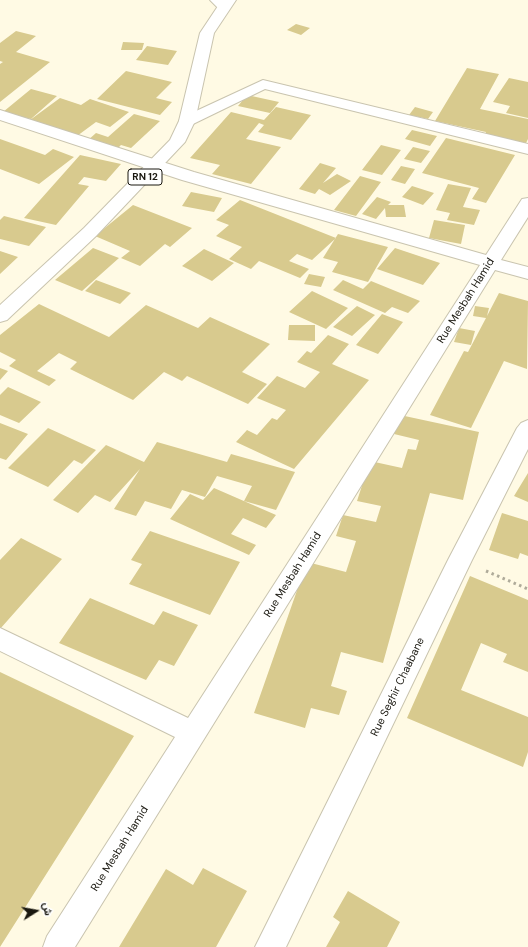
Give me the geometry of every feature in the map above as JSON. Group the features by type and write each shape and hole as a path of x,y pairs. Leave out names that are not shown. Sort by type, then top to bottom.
{"street":[{"name":"RN 12","path":"0,316 90,232 177,142 187,121 207,33 223,2"},
{"path":"187,121 263,84 528,149"},
{"path":"0,115 155,166 528,273"},
{"name":"Rue Mesbah Hamid","path":"58,947 528,203"},
{"name":"Rue Seghir Chaabane","path":"270,947 460,560 528,428"},
{"path":"0,639 193,733"}],"path":[{"path":"460,560 528,589"}],"building":[{"path":"296,24 310,28 301,35 287,30"},
{"path":"16,31 36,36 16,52 50,62 0,102 0,64 3,62 0,61 0,43"},
{"path":"123,42 144,43 142,50 121,50"},
{"path":"147,46 177,51 168,65 136,60"},
{"path":"467,68 499,74 480,109 528,119 528,139 526,143 485,135 486,132 435,121"},
{"path":"126,71 172,82 156,98 172,102 160,115 97,99"},
{"path":"509,78 528,82 528,118 506,113 510,106 493,102"},
{"path":"31,89 57,96 31,119 3,112"},
{"path":"247,95 279,102 270,113 238,106"},
{"path":"60,98 81,105 90,99 129,112 110,127 96,122 77,136 30,120"},
{"path":"276,107 311,115 291,140 258,132 264,125 259,123 246,139 281,147 251,184 212,174 220,165 190,158 231,112 264,120"},
{"path":"415,107 433,112 428,119 409,115"},
{"path":"134,114 160,121 131,148 121,145 116,150 87,141 96,133 108,137"},
{"path":"412,130 437,136 430,146 405,139"},
{"path":"446,138 515,155 486,203 472,199 479,188 422,173"},
{"path":"0,139 45,155 53,149 74,157 39,184 0,169"},
{"path":"381,145 401,150 382,175 362,170"},
{"path":"413,147 430,151 421,163 404,159"},
{"path":"80,155 121,164 106,181 84,177 78,184 89,186 56,225 24,218"},
{"path":"320,163 336,168 323,183 337,174 351,181 330,195 319,189 315,194 299,189"},
{"path":"401,166 415,169 405,184 391,180"},
{"path":"360,176 381,182 356,216 334,210"},
{"path":"448,184 471,188 463,207 480,210 474,225 447,220 450,213 436,210"},
{"path":"412,186 434,193 423,205 402,197"},
{"path":"191,192 222,198 214,212 182,206"},
{"path":"377,197 391,202 388,205 404,205 406,217 386,217 385,208 376,219 362,214"},
{"path":"240,200 336,238 312,260 297,254 289,261 309,269 300,278 259,261 251,269 229,259 242,247 216,236 229,225 216,220"},
{"path":"133,205 192,228 170,247 165,244 140,266 121,258 130,251 95,236"},
{"path":"4,216 46,227 29,246 0,239 0,220"},
{"path":"434,220 465,225 461,244 429,238"},
{"path":"338,234 388,247 368,282 332,272 338,262 323,258"},
{"path":"93,248 119,258 82,291 55,280"},
{"path":"395,248 440,263 423,285 377,269"},
{"path":"204,249 234,263 212,281 182,266"},
{"path":"0,251 18,257 0,274"},
{"path":"309,274 325,277 321,287 304,284"},
{"path":"96,280 131,293 120,304 85,291"},
{"path":"343,280 363,289 371,281 420,301 408,313 392,307 385,313 333,290"},
{"path":"312,291 348,308 326,329 289,312"},
{"path":"499,293 528,301 527,369 504,361 471,428 430,415 464,351 468,352 486,318 473,316 475,306 489,308 487,316"},
{"path":"39,304 109,337 146,305 198,328 210,317 270,344 242,372 267,384 248,404 187,376 182,381 164,372 133,400 70,369 77,362 59,353 37,371 56,380 49,386 9,366 16,360 0,352 0,335"},
{"path":"357,306 375,315 352,336 333,327"},
{"path":"382,314 403,322 378,354 356,345"},
{"path":"289,325 315,325 315,341 288,340"},
{"path":"459,328 475,331 471,345 454,342"},
{"path":"328,335 349,344 332,364 369,380 294,469 236,442 247,430 257,435 272,418 277,420 286,410 257,398 277,376 305,388 320,372 297,362 307,351 311,353"},
{"path":"0,368 8,371 0,380"},
{"path":"8,387 41,402 19,423 0,415 0,395"},
{"path":"400,415 479,432 463,500 430,493 383,663 341,652 331,686 347,691 339,715 311,708 305,728 254,713 307,562 346,572 356,541 336,536 343,515 376,522 381,506 357,501 370,461 402,468 408,449 416,450 419,440 394,434"},
{"path":"0,423 28,434 6,460 0,458"},
{"path":"48,428 96,450 82,464 74,460 48,487 8,468"},
{"path":"157,442 227,462 231,454 295,472 276,510 244,501 252,486 217,476 205,497 182,490 171,509 145,501 136,516 114,509 140,469 110,502 95,495 78,513 53,500 106,445 144,462"},
{"path":"528,473 528,502 514,496"},
{"path":"214,488 276,515 266,528 243,518 231,534 256,545 249,555 170,519 190,494 203,500"},
{"path":"502,513 528,521 528,556 520,553 518,559 489,550"},
{"path":"150,531 240,562 210,615 129,584 142,564 131,560"},
{"path":"21,538 62,559 0,629 0,560"},
{"path":"470,576 528,600 528,672 503,662 507,654 481,643 461,690 528,717 528,752 523,767 407,718"},
{"path":"90,598 154,625 163,611 198,625 174,666 159,660 146,680 59,643"},
{"path":"0,672 134,736 0,947"},
{"path":"203,868 247,891 216,947 119,947 166,869 193,885"},
{"path":"348,891 400,922 387,947 326,947 340,922 333,917"}]}
